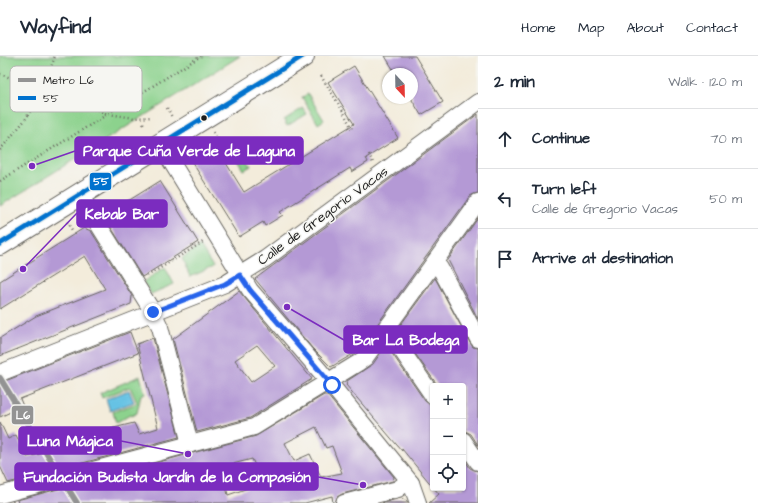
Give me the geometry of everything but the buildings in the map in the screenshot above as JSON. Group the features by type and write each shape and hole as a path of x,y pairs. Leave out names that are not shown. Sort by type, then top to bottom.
{"street":[{"path":"0,244 303,56"},
{"name":"Calle de Gregorio Vacas","path":"0,373 225,284 265,259 478,102"},
{"path":"161,145 250,290 328,381 411,483 418,503"},
{"path":"80,195 153,312 160,327 189,445"},
{"path":"0,495 254,427 366,358 478,202"},
{"path":"432,266 437,266 440,268 478,339"},
{"path":"389,325 389,332 430,392"},
{"path":"466,444 478,462"},
{"path":"344,503 398,489 403,485 411,483"}],"path":[{"path":"51,66 55,56"},
{"path":"142,93 201,56"},
{"path":"0,74 10,78"},
{"path":"321,76 354,131"},
{"path":"167,108 175,121"},
{"path":"0,150 30,112"},
{"path":"103,112 135,118 152,117"},
{"path":"0,182 111,112"},
{"path":"212,132 218,140"},
{"path":"187,142 195,155"},
{"path":"369,154 374,165"},
{"path":"141,280 203,242"}],"green space":[{"path":"0,56 240,56 0,206"},
{"path":"308,94 324,120 318,124 302,97"},
{"path":"303,108 307,114 287,126 284,120"},
{"path":"237,143 251,166 244,170 230,147"},
{"path":"200,246 213,267 190,277 182,258"},
{"path":"165,267 174,284 151,294 143,282"},
{"path":"140,376 145,393 141,395 137,413 131,416 130,415 116,423 113,412 137,403 130,387 102,398 100,393"}],"water":[{"path":"129,390 134,402 110,411 106,399"}],"metro line":[{"name":"L6","path":"0,378 77,503"}],"transit line":[{"name":"55","path":"0,244 303,56"}],"place":[{"name":"Parque Cuña Verde de Laguna","path":"32,166"},
{"name":"Kebab Bar","path":"23,269"},
{"name":"Bar La Bodega","path":"287,307"},
{"name":"Luna Mágica","path":"188,454"},
{"name":"Fundación Budista Jardín de la Compasión","path":"363,485"}],"route":[{"path":"153,312 225,284 240,275 250,290 332,385"}]}
